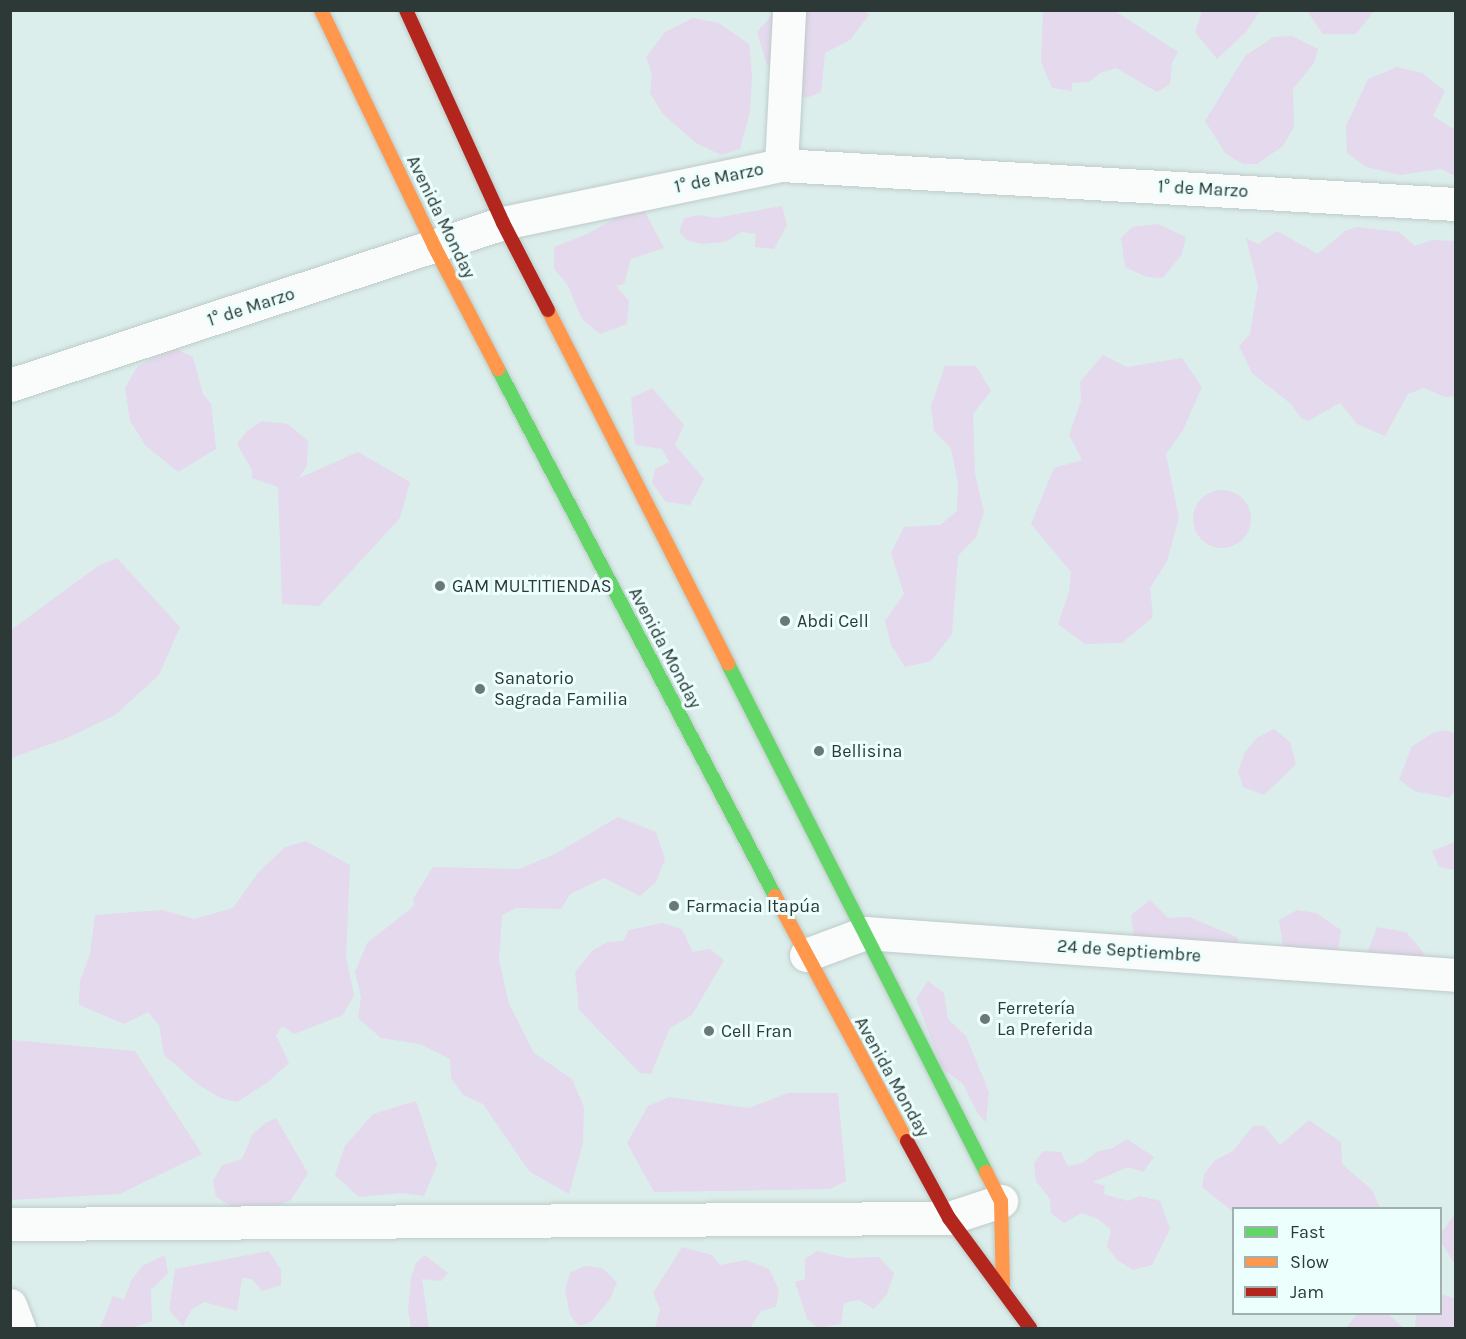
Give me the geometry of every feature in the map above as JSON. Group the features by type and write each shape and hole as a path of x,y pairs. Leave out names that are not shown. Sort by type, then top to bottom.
{"main road":[{"name":"Avenida Monday","path":"321,10 435,246 806,955 949,1218 1003,1287 1030,1329"},
{"path":"406,10 503,223 1001,1201 1003,1287"}],"street":[{"path":"781,165 789,10"},
{"name":"1° de Marzo","path":"10,386 503,223 781,165 1455,204"},
{"name":"24 de Septiembre","path":"806,955 865,933 1455,975"},
{"path":"10,1224 949,1218 1001,1201"},
{"path":"10,1305 19,1329"}],"shaded area":[{"path":"1202,10 1260,11 1246,32 1217,59 1195,32"},
{"path":"775,11 865,11 869,15 850,40 825,53 821,92 806,98 791,91 784,75 767,65 757,32"},
{"path":"1043,11 1115,11 1178,52 1172,63 1170,84 1157,92 1116,68 1100,73 1089,82 1072,83 1072,91 1052,88 1041,62"},
{"path":"1307,11 1374,11 1356,34 1323,34"},
{"path":"693,18 719,23 749,44 752,75 750,112 740,149 721,155 696,143 663,114 650,93 652,75 646,57 665,32"},
{"path":"1292,36 1318,49 1314,63 1293,89 1294,127 1283,146 1257,164 1243,164 1226,154 1205,121 1245,56 1274,37"},
{"path":"1397,67 1422,73 1445,91 1433,116 1455,130 1455,176 1441,169 1400,175 1366,167 1347,153 1346,126 1368,79"},
{"path":"641,204 664,248 631,259 624,284 616,286 629,301 627,324 600,334 582,319 567,284 554,269 554,247 587,234"},
{"path":"782,206 787,225 774,249 755,247 756,234 742,232 725,242 703,244 688,241 679,232 684,218 699,215 715,218"},
{"path":"1158,224 1186,237 1182,254 1163,278 1147,277 1125,267 1121,238 1132,227"},
{"path":"1357,227 1399,232 1415,246 1432,240 1455,241 1455,396 1445,397 1424,388 1408,394 1385,436 1357,424 1340,403 1308,421 1301,418 1291,404 1252,373 1239,346 1250,334 1258,286 1246,238 1258,244 1277,231 1318,254 1345,231"},
{"path":"173,347 193,357 203,394 211,404 216,449 178,472 146,446 130,421 125,388 137,367"},
{"path":"1103,355 1127,367 1182,358 1202,387 1183,430 1166,454 1179,518 1167,561 1150,588 1153,617 1122,643 1085,644 1058,624 1069,592 1071,572 1031,524 1054,468 1082,460 1069,435 1081,401 1080,382"},
{"path":"945,366 976,366 991,391 973,414 975,474 984,512 976,537 958,556 952,634 931,661 905,667 891,645 885,621 904,594 891,553 904,527 940,525 957,511 958,483 951,448 934,431 931,406"},
{"path":"652,388 684,425 675,445 704,479 690,505 666,502 652,483 655,469 669,462 662,449 635,445 631,398"},
{"path":"262,421 288,424 308,441 307,466 299,478 358,452 410,482 400,518 319,606 282,604 278,487 252,478 252,470 237,444 247,431"},
{"path":"1222,490 1233,492 1246,503 1251,519 1249,530 1238,543 1222,548 1211,546 1198,535 1193,519 1195,508 1206,495"},
{"path":"117,558 180,627 159,675 115,715 67,738 11,758 11,630 98,566"},
{"path":"1274,729 1290,742 1296,764 1264,795 1243,787 1238,771 1245,752 1257,738"},
{"path":"1446,730 1455,734 1455,790 1450,798 1414,791 1399,779 1412,746 1435,732"},
{"path":"618,817 656,832 665,859 656,882 640,896 604,878 570,894 561,909 516,908 502,915 499,960 509,1004 534,1053 572,1079 584,1107 583,1143 569,1194 529,1171 483,1104 463,1095 451,1078 450,1059 420,1044 381,1038 358,1018 361,997 355,972 367,943 414,906 413,899 433,867 519,869 555,854"},
{"path":"306,841 350,865 346,957 354,995 343,1015 294,1034 282,1026 276,1035 289,1063 268,1082 237,1102 221,1098 200,1086 164,1055 159,1025 148,1012 124,1024 79,1005 80,981 90,954 95,915 162,910 194,919 233,908 258,873 285,847"},
{"path":"1455,842 1455,870 1439,867 1432,851"},
{"path":"1150,900 1168,918 1189,917 1237,937 1242,956 1134,938 1131,915"},
{"path":"1297,910 1316,913 1341,930 1338,953 1284,952 1279,920"},
{"path":"662,923 682,929 693,952 710,949 724,960 692,1015 670,1028 651,1074 640,1073 579,1010 575,972 592,951 607,942 623,941 629,930"},
{"path":"1377,927 1406,932 1423,952 1427,971 1406,991 1379,980 1367,954"},
{"path":"928,981 944,993 948,1019 966,1036 989,1092 986,1122 978,1114 963,1084 942,1068 916,999"},
{"path":"11,1040 135,1051 202,1154 120,1194 11,1200"},
{"path":"788,1093 838,1093 846,1181 830,1189 654,1192 627,1143 648,1106 669,1097 749,1108"},
{"path":"416,1101 437,1165 424,1196 402,1193 359,1197 335,1175 345,1146 373,1114"},
{"path":"276,1118 308,1173 291,1200 270,1209 235,1208 216,1197 213,1181 222,1165 242,1159 252,1135 265,1123"},
{"path":"1309,1120 1341,1142 1342,1164 1372,1190 1380,1207 1232,1207 1232,1211 1202,1187 1204,1175 1214,1161 1233,1151 1253,1126 1264,1126 1280,1145"},
{"path":"1127,1139 1154,1157 1143,1172 1128,1167 1093,1182 1105,1186 1104,1194 1128,1201 1140,1196 1160,1201 1170,1229 1152,1265 1133,1270 1116,1259 1107,1246 1111,1230 1098,1219 1082,1213 1064,1223 1051,1213 1050,1199 1036,1181 1034,1163 1043,1151 1061,1152 1068,1166 1082,1163 1098,1151 1111,1149"},
{"path":"1455,1214 1455,1264 1442,1244 1442,1232"},
{"path":"682,1247 712,1255 720,1265 746,1260 769,1269 779,1290 776,1307 761,1311 750,1328 655,1328 660,1309 653,1293"},
{"path":"269,1251 281,1270 281,1285 262,1291 252,1279 242,1278 237,1311 204,1302 192,1309 183,1326 169,1310 175,1269"},
{"path":"817,1251 847,1258 879,1257 894,1273 887,1294 874,1309 859,1300 844,1303 841,1324 818,1328 807,1319 795,1282 805,1279 805,1259"},
{"path":"165,1255 168,1273 151,1290 152,1321 132,1328 100,1328 113,1296 124,1300 131,1281 142,1266"},
{"path":"425,1255 448,1273 441,1281 422,1279 429,1328 411,1328 408,1309 411,1278 416,1263"},
{"path":"585,1266 602,1268 617,1282 610,1299 591,1322 579,1326 570,1315 565,1290 570,1273"},
{"path":"1442,1294 1455,1299 1455,1328 1415,1328 1416,1315 1442,1315"},
{"path":"1356,1315 1389,1315 1404,1328 1346,1328"}],"traffic: fast":[{"path":"498,369 775,896"},
{"path":"728,664 986,1172"}],"traffic: slow":[{"path":"321,10 434,246 498,369"},
{"path":"548,310 728,664"},
{"path":"775,896 907,1141"},
{"path":"986,1172 1001,1201 1003,1286"}],"traffic: jam":[{"path":"406,10 503,223 548,310"},
{"path":"907,1141 949,1218 1030,1328"}],"place":[{"name":"GAM MULTITIENDAS","path":"440,586"},
{"name":"Abdi Cell","path":"785,621"},
{"name":"Sanatorio Sagrada Familia","path":"480,689"},
{"name":"Bellisina","path":"819,751"},
{"name":"Farmacia Itapúa","path":"674,906"},
{"name":"Ferretería La Preferida","path":"985,1019"},
{"name":"Cell Fran","path":"709,1031"}]}
